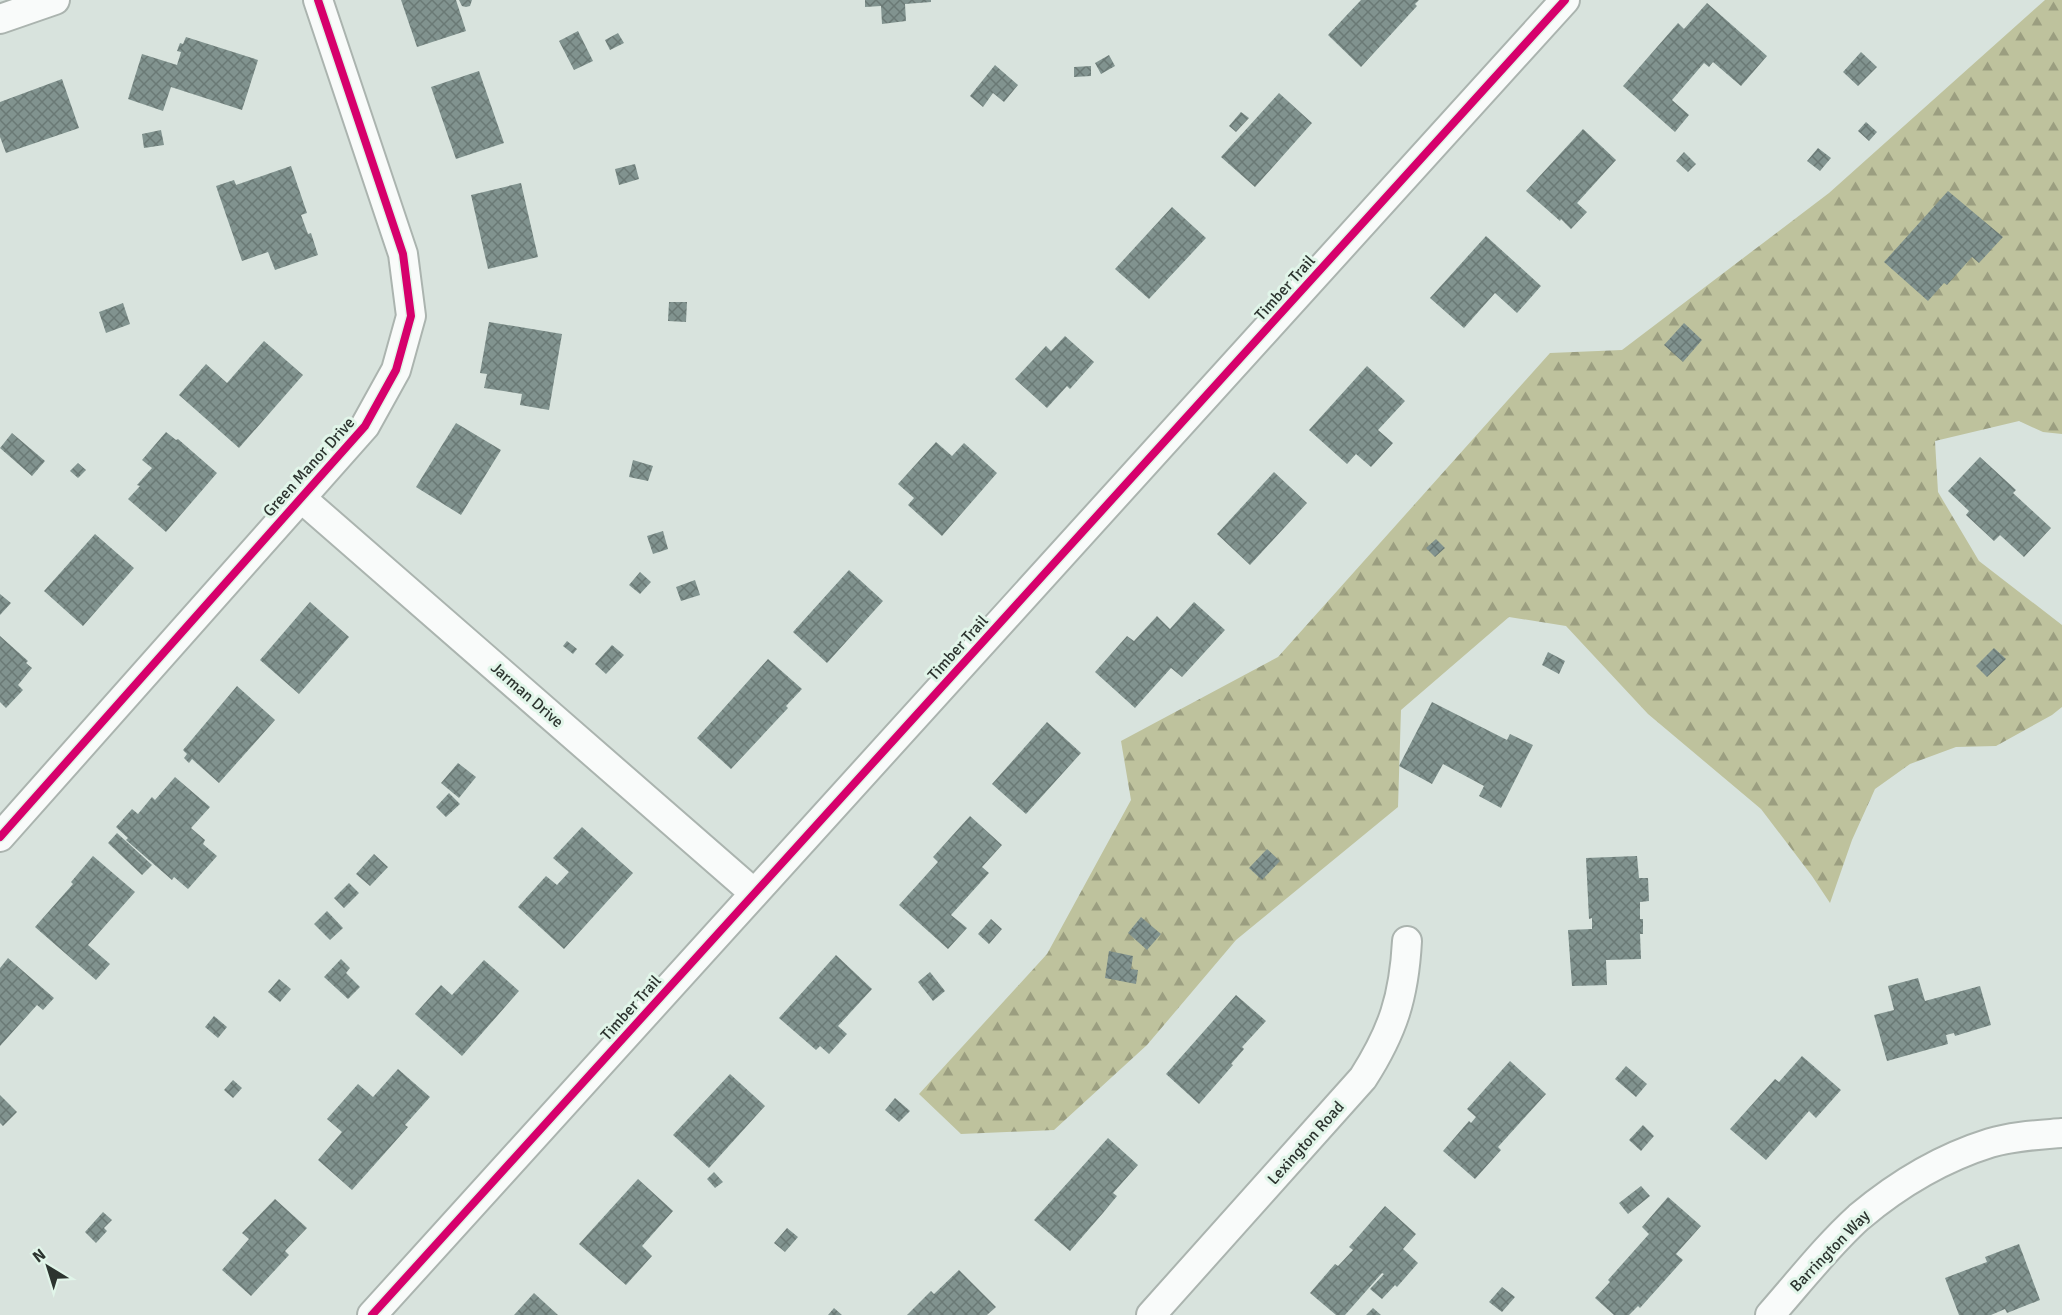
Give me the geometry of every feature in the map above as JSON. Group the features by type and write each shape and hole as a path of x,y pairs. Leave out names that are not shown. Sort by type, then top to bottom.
{"street":[{"path":"0,18 54,0"},
{"name":"Green Manor Drive","path":"0,837 365,426 396,370 411,316 403,254 318,0"},
{"name":"Timber Trail","path":"372,1315 1565,0"},
{"name":"Jarman Drive","path":"300,497 754,893"},
{"name":"Lexington Road","path":"1151,1315 1364,1078 1380,1052 1398,1006 1405,969 1407,941"},
{"name":"Barrington Way","path":"1770,1315 1859,1218 1919,1174 1954,1156 1991,1142 2062,1133"}],"green space":[{"path":"2045,0 2062,0 2062,434 2043,432 2019,421 1935,441 1938,492 1979,561 2062,625 2062,707 2052,715 1996,746 1956,747 1910,764 1875,789 1852,840 1830,903 1761,809 1648,714 1566,626 1509,617 1401,710 1398,807 1236,940 1147,1045 1054,1130 961,1134 919,1094 1047,954 1131,800 1121,741 1278,657 1550,353 1622,350 1829,193"}],"building":[{"path":"401,0 456,0 466,31 417,47"},
{"path":"459,0 472,0 470,6 466,7 462,6"},
{"path":"865,0 931,0 931,2 905,4 906,21 882,24 881,6 865,7"},
{"path":"1361,0 1419,0 1415,4 1417,6 1361,67 1328,35"},
{"path":"1707,3 1767,56 1741,86 1713,62 1709,67 1704,63 1672,100 1689,115 1675,132 1623,86 1678,23 1684,29"},
{"path":"578,31 593,61 574,70 559,41"},
{"path":"618,33 624,43 610,50 605,40"},
{"path":"186,37 258,60 242,110 171,87 163,111 128,99 142,54 177,65 181,52 177,51 180,43 183,44"},
{"path":"1861,52 1877,67 1858,86 1843,72"},
{"path":"1109,55 1115,66 1101,74 1095,63"},
{"path":"995,65 1018,85 1004,102 993,93 983,107 970,96"},
{"path":"1091,66 1091,76 1074,77 1074,67"},
{"path":"479,71 504,143 456,159 431,87"},
{"path":"62,79 79,128 6,153 0,137 0,102"},
{"path":"1279,93 1312,123 1255,187 1221,157"},
{"path":"1241,112 1249,118 1236,132 1229,126"},
{"path":"1866,122 1877,132 1869,141 1858,131"},
{"path":"1583,129 1616,160 1577,203 1587,212 1571,229 1526,191"},
{"path":"161,130 164,145 144,148 142,134"},
{"path":"1818,148 1831,158 1820,171 1807,161"},
{"path":"1684,152 1696,164 1688,172 1676,161"},
{"path":"635,164 639,179 619,185 615,169"},
{"path":"291,166 307,213 301,215 308,234 311,233 318,255 275,270 268,252 242,261 216,186 234,180 236,185"},
{"path":"521,183 538,257 488,269 471,195"},
{"path":"1948,191 2003,237 1979,263 1972,257 1947,285 1944,283 1928,301 1884,262"},
{"path":"1172,207 1206,238 1149,299 1115,269"},
{"path":"1486,236 1541,286 1517,313 1495,293 1464,328 1430,298"},
{"path":"669,302 687,302 686,322 668,321"},
{"path":"123,303 130,324 106,333 99,312"},
{"path":"489,322 562,334 549,410 520,405 522,394 484,388 487,374 480,373"},
{"path":"1684,323 1702,340 1683,362 1664,345"},
{"path":"1065,336 1094,362 1070,389 1067,386 1047,408 1015,379 1046,346 1051,351"},
{"path":"264,341 303,375 239,448 179,395 206,364 227,383"},
{"path":"1367,366 1405,401 1378,430 1393,443 1371,467 1356,454 1347,464 1309,430"},
{"path":"456,423 501,450 461,515 416,487"},
{"path":"166,432 176,440 178,439 217,473 166,532 128,499 152,468 142,460"},
{"path":"12,433 45,461 32,476 0,448"},
{"path":"936,442 952,456 964,443 997,473 942,536 908,505 914,498 898,484"},
{"path":"1980,457 2016,490 2013,493 2051,528 2024,557 2000,535 1994,541 1966,515 1969,511 1948,491"},
{"path":"633,460 653,466 648,481 629,477"},
{"path":"78,463 86,470 78,478 70,471"},
{"path":"1274,472 1307,503 1250,565 1217,534"},
{"path":"663,531 668,549 653,554 647,536"},
{"path":"95,534 134,568 83,626 44,591"},
{"path":"1436,539 1445,548 1435,557 1426,548"},
{"path":"849,570 883,601 827,663 793,632"},
{"path":"640,572 651,582 640,594 629,585"},
{"path":"695,580 700,595 681,601 676,587"},
{"path":"0,594 11,603 0,615"},
{"path":"310,602 349,637 299,694 260,660"},
{"path":"1194,602 1225,630 1182,677 1171,668 1135,708 1095,672 1127,636 1134,641 1157,616 1170,629"},
{"path":"0,636 28,661 26,663 32,668 18,685 23,690 6,708 0,702"},
{"path":"567,641 577,649 573,654 563,646"},
{"path":"612,645 624,655 606,674 595,664"},
{"path":"1994,648 2006,659 1987,677 1976,666"},
{"path":"1548,652 1565,661 1559,674 1542,665"},
{"path":"768,659 802,689 786,706 788,708 731,769 697,738"},
{"path":"237,686 275,720 219,783 192,759 189,763 184,758 187,754 183,750"},
{"path":"1432,702 1507,740 1510,734 1533,745 1501,808 1479,796 1484,786 1443,764 1432,784 1399,766"},
{"path":"1047,722 1081,753 1026,814 992,784"},
{"path":"458,763 476,777 459,798 441,783"},
{"path":"175,777 210,807 191,828 205,840 203,844 217,856 188,889 174,877 172,880 126,840 128,838 116,827 132,809 138,814 152,797 155,800"},
{"path":"449,793 460,804 446,817 436,807"},
{"path":"970,816 1002,845 982,867 989,873 951,915 967,928 948,949 899,905 938,862 933,857"},
{"path":"582,827 633,873 564,949 518,907 546,876 557,885 569,872 553,858"},
{"path":"117,833 152,865 142,875 108,843"},
{"path":"1267,849 1280,861 1262,880 1249,868"},
{"path":"374,854 388,867 370,886 356,874"},
{"path":"93,856 135,892 88,945 110,964 96,980 35,927 73,884 71,882"},
{"path":"1637,856 1639,878 1648,878 1649,901 1640,902 1640,919 1643,919 1643,934 1640,934 1641,959 1606,960 1607,985 1572,986 1568,930 1592,929 1592,918 1589,919 1586,858"},
{"path":"349,883 359,893 344,908 334,898"},
{"path":"327,911 343,928 330,940 314,924"},
{"path":"1141,917 1161,934 1147,950 1128,933"},
{"path":"991,919 1002,929 989,944 978,934"},
{"path":"1109,951 1133,956 1131,969 1138,970 1136,984 1105,978"},
{"path":"836,955 872,989 838,1026 847,1034 829,1054 820,1046 816,1050 779,1018"},
{"path":"8,958 54,998 43,1010 37,1005 0,1046 0,968"},
{"path":"341,959 350,968 346,973 360,987 348,999 324,977"},
{"path":"484,960 519,991 462,1056 415,1014 441,985 452,995"},
{"path":"930,972 945,991 933,1001 918,982"},
{"path":"1918,978 1925,1001 1980,986 1991,1025 1955,1036 1954,1033 1946,1035 1948,1044 1887,1061 1874,1015 1894,1010 1888,986"},
{"path":"279,979 291,989 280,1002 268,992"},
{"path":"1236,995 1266,1021 1242,1047 1244,1049 1231,1064 1233,1065 1199,1104 1166,1074"},
{"path":"214,1016 227,1027 218,1038 205,1027"},
{"path":"1802,1056 1841,1090 1816,1118 1809,1111 1766,1160 1730,1129 1775,1079 1779,1082"},
{"path":"1510,1061 1546,1094 1498,1147 1501,1150 1475,1179 1443,1151 1469,1121 1471,1123 1476,1117 1467,1109"},
{"path":"1626,1066 1647,1084 1636,1097 1615,1079"},
{"path":"398,1069 430,1097 405,1125 408,1127 352,1190 318,1160 342,1132 327,1119 358,1084 373,1097"},
{"path":"730,1074 765,1106 709,1168 673,1135"},
{"path":"233,1080 242,1088 233,1098 224,1090"},
{"path":"0,1095 17,1112 3,1126 0,1123"},
{"path":"895,1098 910,1111 899,1122 885,1110"},
{"path":"1643,1125 1654,1136 1641,1151 1629,1140"},
{"path":"1108,1138 1138,1165 1113,1193 1117,1196 1070,1251 1034,1220"},
{"path":"714,1172 723,1182 715,1188 707,1179"},
{"path":"638,1179 673,1211 642,1246 652,1256 626,1285 579,1244"},
{"path":"1641,1186 1650,1196 1628,1214 1619,1203"},
{"path":"1668,1197 1701,1226 1676,1254 1683,1260 1640,1308 1638,1306 1629,1315 1614,1315 1595,1298 1649,1234 1642,1227"},
{"path":"275,1199 307,1228 285,1251 289,1255 251,1296 222,1270 249,1239 242,1233"},
{"path":"1385,1206 1416,1234 1403,1249 1418,1263 1397,1287 1395,1285 1382,1299 1370,1289 1384,1274 1382,1273 1345,1315 1336,1315 1310,1293 1335,1264 1338,1266 1353,1250 1349,1247"},
{"path":"103,1212 112,1220 104,1228 107,1231 96,1243 85,1232"},
{"path":"787,1228 798,1237 785,1252 774,1243"},
{"path":"2019,1244 2040,1300 2007,1313 2005,1309 1991,1315 1959,1315 1945,1278 1987,1262 1985,1257"},
{"path":"959,1270 996,1307 987,1315 907,1315 931,1291 934,1294"},
{"path":"1502,1287 1515,1297 1502,1312 1489,1302"},
{"path":"534,1293 558,1315 514,1315"},
{"path":"834,1308 842,1315 828,1315"},
{"path":"1373,1308 1381,1315 1366,1315"}],"cycle path":[{"path":"0,837 365,426 396,370 411,316 403,254 318,0"},
{"path":"372,1315 1565,0"}]}
